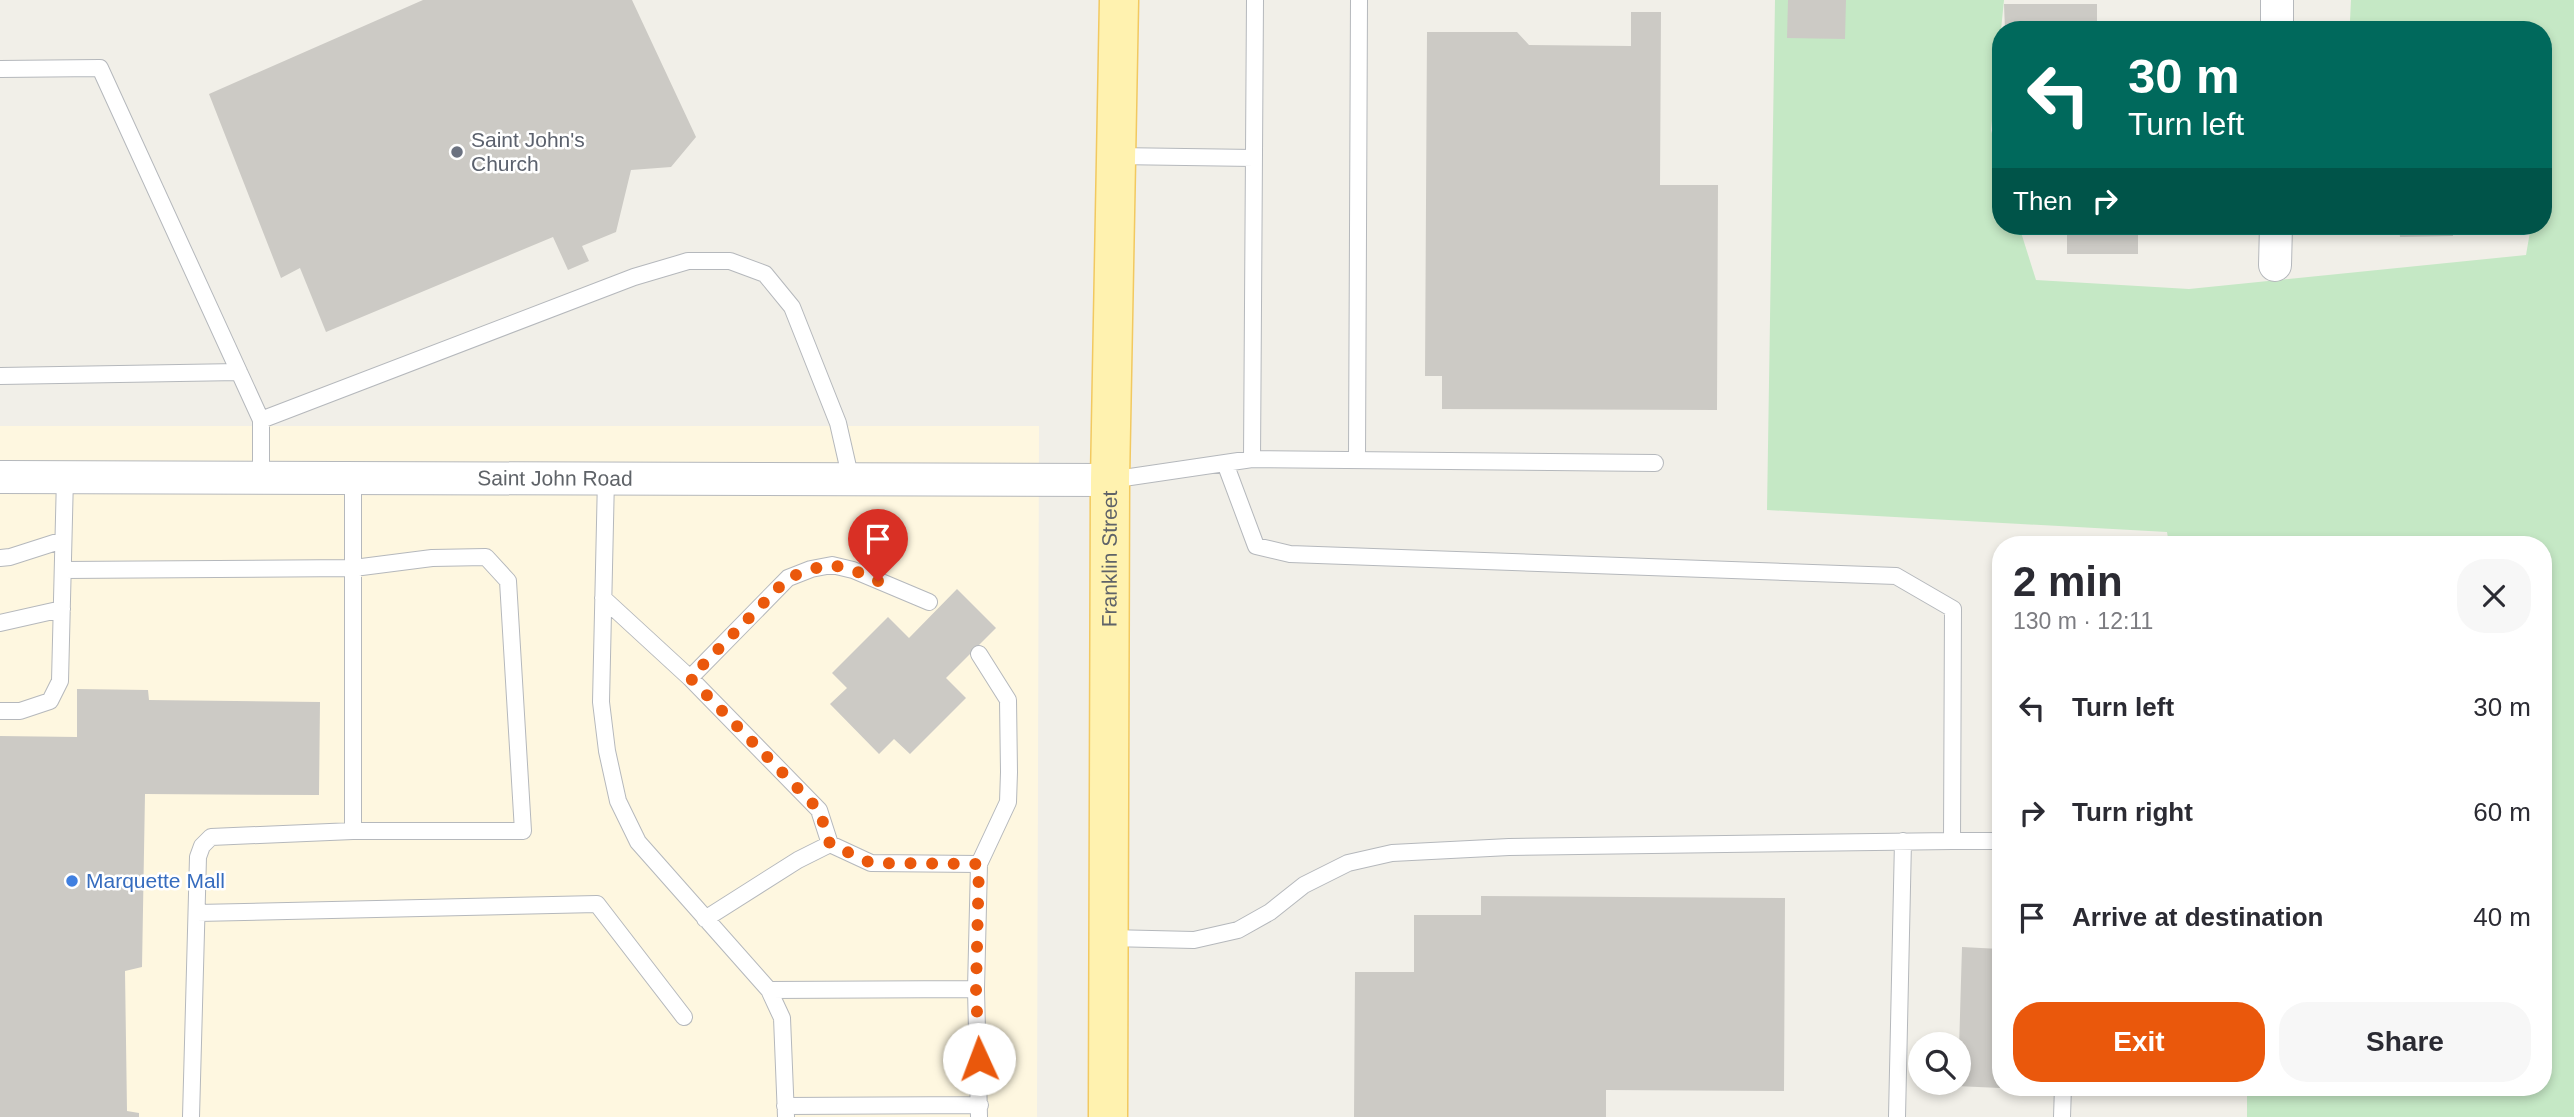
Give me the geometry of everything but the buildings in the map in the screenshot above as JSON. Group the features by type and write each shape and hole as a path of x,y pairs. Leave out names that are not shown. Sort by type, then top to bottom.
{"main road":[{"name":"Franklin Street","path":"1108,1117 1110,480 1119,0"}],"street":[{"path":"2277,0 2277,21"},
{"path":"2275,265 2276,235"},
{"name":"Saint John Road","path":"0,477 1110,480"}],"lane":[{"path":"1252,459 1255,0"},
{"path":"1357,460 1359,0"},
{"path":"0,69 100,68 261,421 261,477"},
{"path":"1116,156 1254,158"},
{"path":"261,421 634,277 688,261 730,261 765,274 792,307 838,423 851,480"},
{"path":"0,376 239,372"},
{"path":"1110,480 1252,459 1655,463"},
{"path":"1224,463 1256,546 1290,554 1896,576 1953,609 1952,841"},
{"path":"0,711 20,711 50,701 60,681 65,477"},
{"path":"353,478 353,831"},
{"path":"606,478 601,702 607,751 618,801 638,842 769,990 782,1018 785,1112 980,1111 976,989 979,864 1008,802 1009,772 1008,700 979,654"},
{"path":"0,558 10,558 63,540"},
{"path":"63,570 354,568 432,558 486,558 508,581 523,831 353,831 211,837 202,846 198,857 191,1117"},
{"path":"690,678 788,578 811,569 832,565 853,570 929,602"},
{"path":"603,598 690,678 819,810 830,844 871,863 979,864"},
{"path":"0,623 62,609"},
{"path":"1898,1117 1903,841"},
{"path":"1109,938 1194,940 1238,930 1270,912 1304,885 1348,863 1392,853 1509,847 1992,841"},
{"path":"705,919 798,860 830,844"},
{"path":"197,913 597,904 684,1017"},
{"path":"769,990 976,989"},
{"path":"2062,1117 2063,1096"}],"shaded area":[{"name":"Marquette Mall","path":"0,426 1039,426 1037,1117 0,1117"}],"green space":[{"path":"1775,0 2004,0 2002,21 1992,21 1992,235 2022,235 2036,280 2189,289 2526,255 2529,235 2552,235 2552,21 2350,21 2351,0 2574,0 2574,1117 2247,1117 2247,1096 2552,1096 2552,536 2168,536 2167,532 1767,510"}],"place":[{"name":"Saint John's Church","path":"457,152"},
{"name":"Marquette Mall","path":"72,881"}],"route":[{"path":"878,581 853,570 832,565 811,569 788,578 690,678 819,810 830,844 871,863 979,864 976,989 979,1059"}]}
